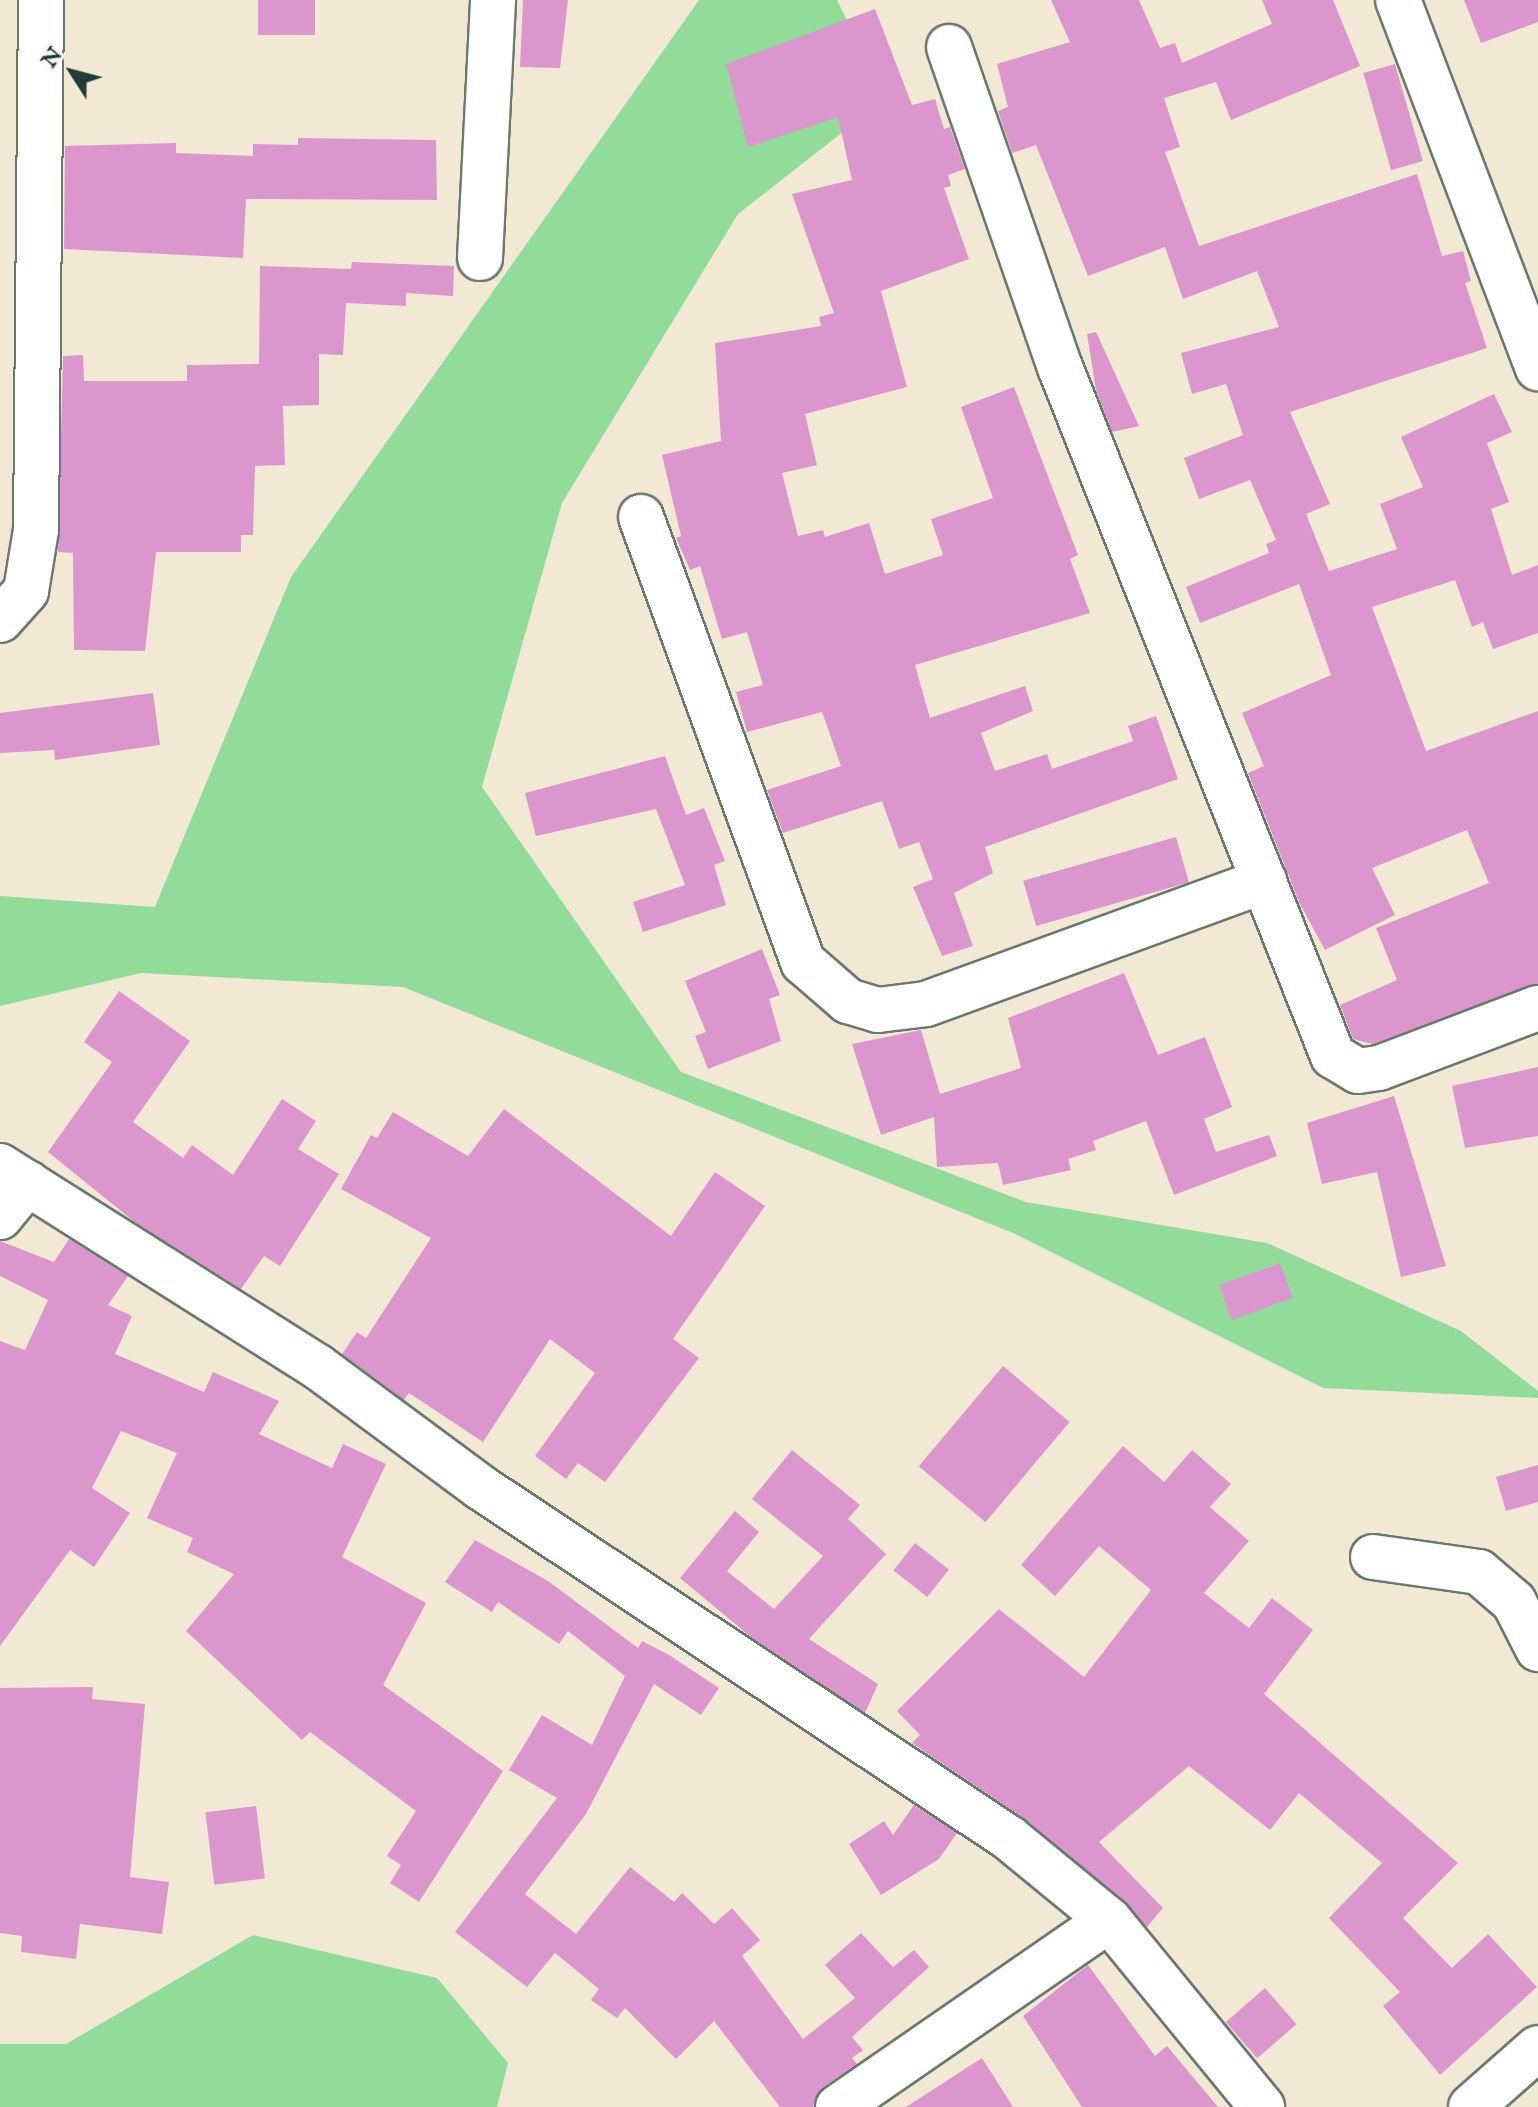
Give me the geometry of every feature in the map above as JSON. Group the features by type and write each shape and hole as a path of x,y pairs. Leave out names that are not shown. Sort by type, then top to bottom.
{"street":[{"path":"0,620 26,591 34,556 17,172 41,0"},
{"path":"480,258 493,0"},
{"path":"1398,0 1538,368"},
{"path":"949,47 1060,367 1327,1046 1348,1068 1379,1068 1538,1008"},
{"path":"641,517 803,962 848,1001 878,1010 926,1004 1264,881"},
{"path":"0,1217 14,1174 318,1367 480,1487 1009,1838 1109,1920 1262,2107"},
{"path":"1373,1557 1479,1572 1514,1602 1538,1649"},
{"path":"838,2107 1109,1920"},
{"path":"1471,2107 1538,2048"}],"green space":[{"path":"699,0 837,0 885,99 738,214 562,503 482,787 681,1072 1026,1202 1267,1243 1461,1331 1538,1391 1538,1398 1323,1388 1013,1233 403,987 141,973 0,1006 0,896 155,907 291,577"},
{"path":"253,1935 437,1978 508,2063 497,2107 0,2107 0,2044 66,2044"}],"building":[{"path":"258,0 315,0 315,35 258,35"},
{"path":"523,0 568,0 560,68 520,67"},
{"path":"1051,0 1139,0 1160,48 1175,43 1182,63 1272,24 1262,0 1333,0 1360,66 1231,120 1216,82 1164,98 1180,147 1165,152 1199,246 1417,174 1442,256 1463,251 1471,281 1465,283 1487,348 1290,412 1330,504 1306,514 1329,571 1397,549 1380,504 1423,487 1401,437 1494,394 1512,432 1487,443 1509,502 1491,509 1512,575 1538,565 1538,633 1493,649 1483,622 1472,627 1455,580 1372,607 1426,751 1538,711 1538,984 1373,1044 1353,1039 1340,1005 1397,980 1376,928 1489,883 1467,830 1372,868 1395,915 1325,950 1300,904 1248,773 1264,766 1242,713 1331,675 1299,584 1200,623 1186,587 1269,553 1266,544 1276,540 1250,480 1199,499 1184,458 1243,435 1226,384 1192,394 1181,353 1279,327 1257,271 1183,299 1165,247 1088,276 1036,145 1012,153 998,111 1008,107 997,64 1070,42"},
{"path":"1464,0 1538,0 1538,22 1481,43"},
{"path":"875,9 912,105 935,99 944,129 950,127 965,169 948,175 951,186 944,188 969,259 881,291 907,387 805,414 817,465 782,473 798,536 823,530 825,537 869,523 885,574 943,555 931,519 993,498 961,407 1014,387 1078,555 1070,559 1090,613 915,665 930,718 1025,686 1033,711 981,733 995,771 1047,754 1052,769 1133,741 1128,726 1156,716 1178,779 985,847 993,873 954,893 973,946 942,956 913,887 933,879 919,842 899,849 882,801 783,833 767,790 841,766 822,712 747,732 736,692 763,685 747,632 722,639 700,566 690,570 676,538 681,536 662,455 721,441 715,343 821,326 819,317 834,313 792,194 852,180 838,117 748,147 726,64"},
{"path":"1395,64 1423,161 1391,170 1363,73"},
{"path":"298,138 436,140 437,200 246,199 243,258 64,249 65,146 176,143 176,153 253,156 253,144 298,145"},
{"path":"352,262 454,266 453,296 406,293 406,306 346,303 343,355 319,354 319,405 283,406 285,465 255,466 253,535 241,535 241,552 156,552 145,651 74,650 73,553 58,552 63,356 83,355 84,381 187,381 187,365 259,364 260,266 351,269"},
{"path":"1096,332 1139,426 1112,432 1096,390 1087,334"},
{"path":"153,693 160,745 55,760 54,750 0,753 0,713"},
{"path":"665,756 686,815 704,808 725,861 714,865 726,905 643,932 633,902 685,885 656,809 536,836 525,793"},
{"path":"1176,837 1189,882 1036,926 1023,881"},
{"path":"762,949 780,995 769,999 781,1041 708,1069 695,1036 706,1032 685,981"},
{"path":"1124,973 1158,1055 1205,1037 1232,1107 1204,1119 1216,1152 1269,1135 1277,1156 1174,1195 1146,1121 1093,1141 1096,1150 1068,1159 1071,1170 1003,1185 998,1163 937,1167 934,1117 881,1135 852,1044 921,1030 940,1094 1021,1068 1008,1018"},
{"path":"119,991 190,1041 133,1122 183,1158 192,1145 233,1175 282,1099 316,1121 298,1149 339,1174 280,1266 264,1256 241,1289 136,1223 48,1152 112,1062 84,1042"},
{"path":"1538,1067 1538,1136 1465,1148 1452,1086"},
{"path":"1394,1096 1446,1266 1401,1277 1377,1172 1322,1184 1307,1123"},
{"path":"504,1109 671,1236 715,1172 765,1206 673,1339 699,1358 605,1482 578,1463 566,1479 535,1456 595,1373 550,1339 483,1442 409,1393 404,1400 342,1354 357,1332 366,1338 431,1238 341,1189 371,1135 377,1138 393,1112 468,1156"},
{"path":"69,1239 128,1276 108,1305 132,1316 115,1354 204,1392 213,1372 279,1401 259,1434 332,1468 343,1444 386,1464 342,1557 426,1603 383,1685 503,1771 419,1902 390,1883 401,1865 387,1856 416,1811 310,1732 302,1740 186,1631 234,1574 187,1552 193,1538 147,1518 177,1453 121,1431 92,1488 130,1513 94,1567 70,1550 0,1646 0,1341 25,1350 48,1300 0,1276 0,1241 54,1262"},
{"path":"1280,1263 1293,1298 1232,1320 1219,1285"},
{"path":"1003,1366 1070,1422 985,1522 919,1466"},
{"path":"1123,1446 1164,1482 1192,1450 1231,1484 1210,1507 1249,1541 1204,1593 1249,1628 1272,1598 1313,1630 1264,1694 1458,1863 1403,1918 1452,1968 1488,1934 1537,1987 1440,2075 1383,2006 1400,1992 1329,1918 1382,1863 1299,1793 1270,1830 1189,1766 1099,1842 1163,1908 1147,1927 1025,1819 912,1743 920,1735 897,1711 999,1609 1084,1677 1151,1590 1099,1546 1055,1596 1021,1565"},
{"path":"792,1450 860,1505 848,1519 886,1554 809,1639 878,1684 865,1713 751,1637 680,1578 735,1511 759,1532 727,1571 774,1609 823,1556 752,1499"},
{"path":"1538,1465 1538,1502 1506,1511 1496,1477"},
{"path":"475,1540 548,1581 638,1648 642,1641 719,1688 701,1715 654,1684 586,1814 525,1894 576,1934 630,1867 674,1902 682,1893 714,1924 732,1908 760,1940 742,1956 803,2039 855,1998 825,1965 861,1933 893,1967 914,1950 929,1967 852,2037 863,2050 852,2058 857,2064 823,2087 813,2107 780,2107 714,2021 676,2059 625,2008 617,2018 591,2000 599,1989 555,1953 527,1987 455,1932 557,1798 509,1770 542,1715 592,1745 625,1676 568,1631 559,1644 498,1602 492,1612 445,1582"},
{"path":"915,1543 949,1569 927,1597 893,1571"},
{"path":"93,1687 92,1699 145,1704 130,1877 169,1882 162,1934 80,1924 76,1959 21,1952 22,1936 0,1933 0,1688"},
{"path":"914,1805 957,1833 939,1859 881,1895 849,1844 884,1821 893,1835"},
{"path":"256,1806 265,1878 214,1885 205,1812"},
{"path":"1088,1965 1155,2056 1167,2046 1218,2107 1082,2107 1023,2016"},
{"path":"1265,1988 1296,2024 1257,2058 1226,2022"},
{"path":"982,2058 1013,2107 906,2107"}]}
